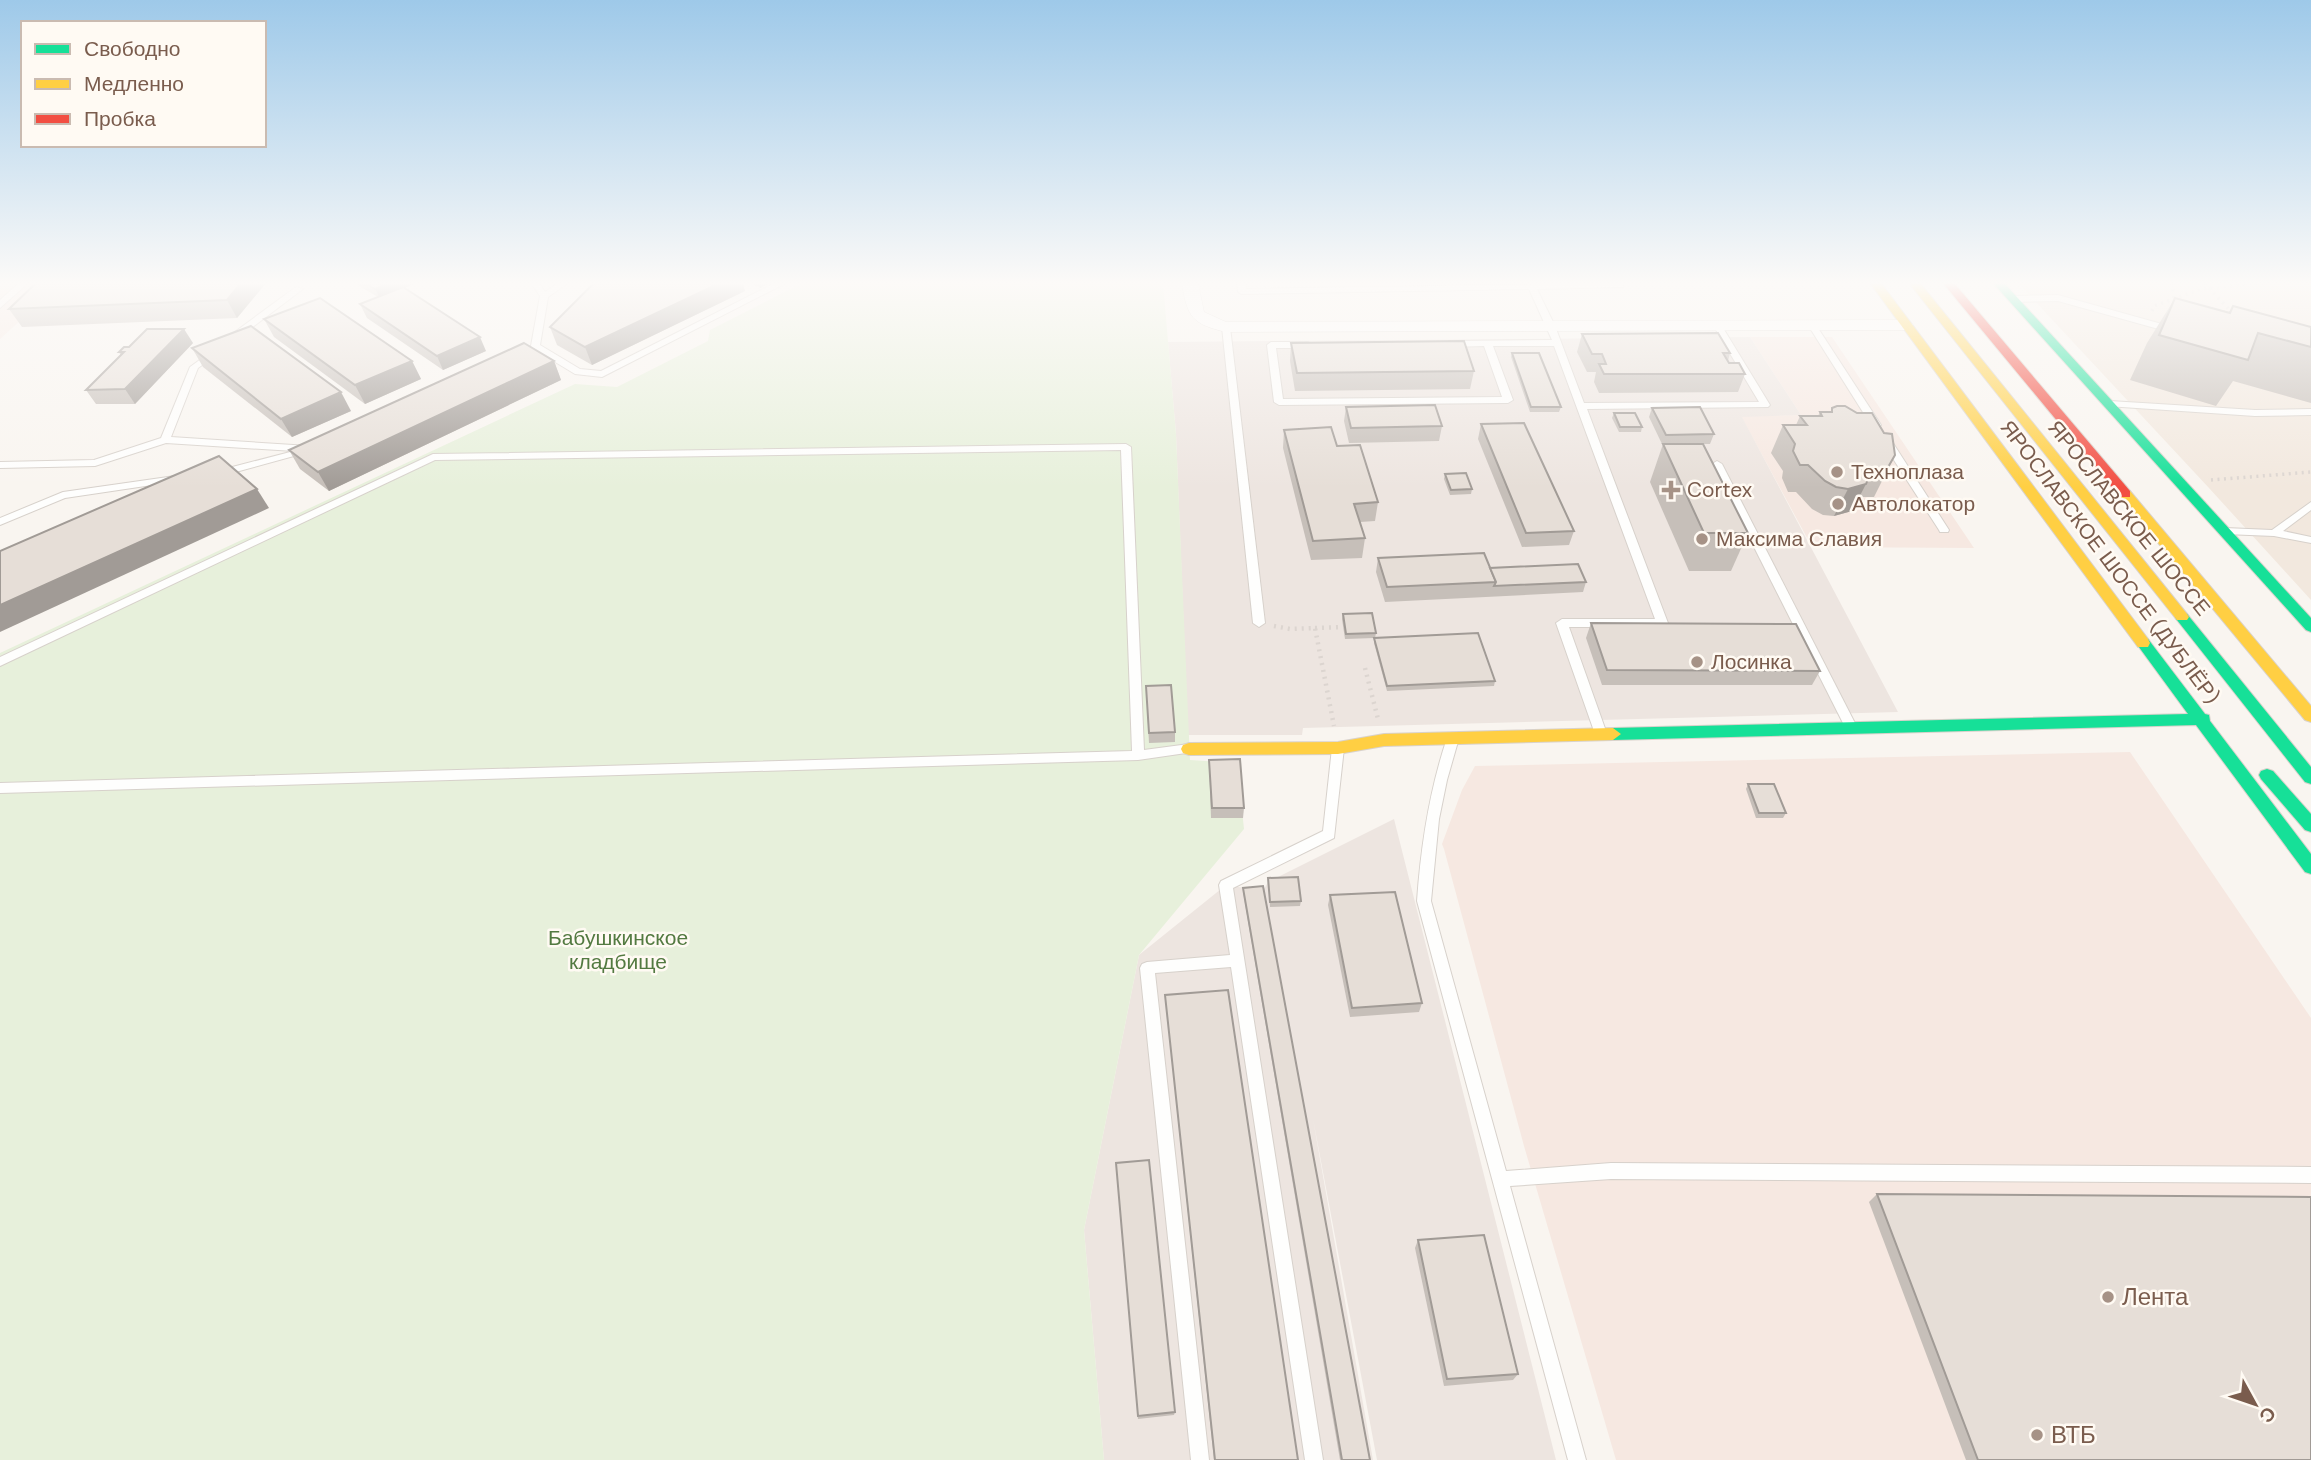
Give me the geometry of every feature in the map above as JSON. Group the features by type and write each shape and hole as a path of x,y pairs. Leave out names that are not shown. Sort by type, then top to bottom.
{"street":[{"name":"ЯРОСЛАВСКОЕ ШОССЕ (ДУБЛЁР)","path":"1925,351 2203,719 2311,867"},
{"name":"ЯРОСЛАВСКОЕ ШОССЕ","path":"1969,351 2311,778"},
{"name":"ЯРОСЛАВСКОЕ ШОССЕ","path":"2005,351 2309,714"},
{"path":"2061,351 2311,627"},
{"path":"2159,662 2230,731"},
{"path":"1189,749 1338,748 1384,740 2203,719"},
{"path":"2257,762 2311,825"}],"lane":[{"path":"165,440 194,367 215,351"},
{"path":"543,351 578,372 601,374 646,351"},
{"path":"1229,351 1259,623"},
{"path":"1272,351 1279,402 1508,400 1491,351"},
{"path":"1560,351 1662,623 1562,623 1601,734"},
{"path":"1580,406 1765,405 1733,351"},
{"path":"1829,351 1944,530"},
{"path":"2110,404 2255,413 2311,412"},
{"path":"0,465 95,463 165,440 312,449"},
{"path":"206,475 312,449 324,443"},
{"path":"0,662 433,457 1126,447 1138,755"},
{"path":"1717,464 1852,729"},
{"path":"0,522 63,495 193,477"},
{"path":"2274,533 2311,505"},
{"path":"2224,531 2274,533 2311,540"},
{"path":"1453,738 1440,774 1429,828 1424,901 1577,1460"},
{"path":"1314,1460 1226,885 1329,834 1338,748"},
{"path":"0,788 1138,755 1189,749"},
{"path":"1200,1460 1147,968 1238,960"},
{"path":"1499,1179 1611,1171 2311,1175"}],"path":[{"path":"2207,480 2311,472"},
{"path":"1259,623 1290,629 1343,627"},
{"path":"1315,628 1338,748"},
{"path":"1364,668 1384,740"}],"shaded area":[{"path":"1169,351 1759,351 1801,415 1742,417 1898,712 1303,728 1302,735 1188,735 1176,434"},
{"path":"1759,351 1842,351 1974,548 1812,547 1741,416 1801,415"},
{"path":"2081,351 2311,351 2311,600"},
{"path":"2130,752 2311,1018 2311,1460 1616,1460 1524,1146 1442,844 1462,790 1475,766"},
{"path":"1394,819 1556,1460 1377,1460 1313,1119 1373,1460 1104,1460 1084,1230 1139,955 1226,885 1263,891 1268,882"}],"green space":[{"name":"Бабушкинское кладбище","path":"688,351 1169,351 1176,434 1190,760 1237,763 1244,829 1139,955 1084,1230 1104,1460 0,1460 0,653 575,384 617,387"}],"building":[{"path":"162,351 125,389 86,390 124,352 119,352"},
{"path":"196,351 285,351 341,392 281,419"},
{"path":"308,351 398,351 412,361 355,385"},
{"path":"430,351 448,351 437,356"},
{"path":"506,351 538,351 554,361 318,472 289,450"},
{"path":"1293,351 1467,351 1474,371 1297,373"},
{"path":"1591,351 1729,351 1730,353 1723,353 1729,363 1739,363 1745,374 1604,374 1599,364 1606,364 1602,354 1592,354"},
{"path":"2216,351 2251,351 2248,360"},
{"path":"1512,353 1539,353 1561,407 1531,407"},
{"path":"1435,405 1442,426 1351,428 1346,407"},
{"path":"1845,406 1857,413 1872,413 1884,433 1892,434 1895,455 1887,469 1864,469 1868,479 1866,484 1848,489 1825,481 1808,465 1800,465 1793,451 1795,444 1783,425 1807,425 1800,416 1822,416 1820,412 1832,412 1832,408"},
{"path":"1700,407 1714,434 1666,435 1652,408"},
{"path":"1614,413 1635,413 1642,427 1620,427"},
{"path":"1524,423 1574,531 1526,533 1481,424"},
{"path":"1331,427 1337,446 1360,445 1378,502 1354,504 1365,538 1313,541 1284,430"},
{"path":"1663,444 1703,444 1748,533 1704,533"},
{"path":"219,456 257,489 0,605 0,551"},
{"path":"1466,473 1472,489 1451,490 1445,474"},
{"path":"1484,553 1496,582 1387,587 1378,558"},
{"path":"1578,564 1586,582 1494,586 1496,582 1490,568"},
{"path":"1372,613 1376,633 1346,634 1343,614"},
{"name":"Лосинка","path":"1591,623 1796,624 1820,671 1607,670"},
{"path":"1478,633 1495,681 1387,686 1374,638"},
{"path":"1171,685 1175,732 1149,733 1146,686"},
{"path":"1240,759 1244,808 1212,808 1209,760"},
{"path":"1748,784 1774,784 1786,813 1759,813"},
{"path":"1298,877 1301,901 1270,902 1268,878"},
{"path":"1263,886 1370,1460 1342,1460 1243,888"},
{"path":"1395,892 1422,1003 1352,1008 1330,895"},
{"path":"1228,990 1298,1460 1215,1460 1165,995"},
{"path":"1149,1160 1175,1412 1138,1416 1116,1163"},
{"name":"Лента","path":"1877,1194 2311,1197 2311,1460 1978,1460"},
{"path":"1484,1235 1518,1374 1447,1379 1418,1240"}],"traffic: fast":[{"path":"2060,351 2311,627"},
{"path":"2182,617 2311,778"},
{"path":"2143,643 2311,867"},
{"path":"1613,734 2203,719"},
{"path":"2267,775 2311,825"}],"traffic: slow":[{"path":"1926,351 2143,643"},
{"path":"1969,351 2182,617"},
{"path":"2125,494 2311,716"},
{"path":"1189,749 1338,748 1384,740 1613,734"}],"traffic: jam":[{"path":"2005,351 2125,494"}],"place":[{"name":"Техноплаза","path":"1837,472"},
{"name":"Cortex","path":"1671,490"},
{"name":"Автолокатор","path":"1838,504"},
{"name":"Максима Славия","path":"1702,539"},
{"name":"Лосинка","path":"1697,662"},
{"name":"Лента","path":"2108,1297"},
{"name":"ВТБ","path":"2037,1435"}]}
